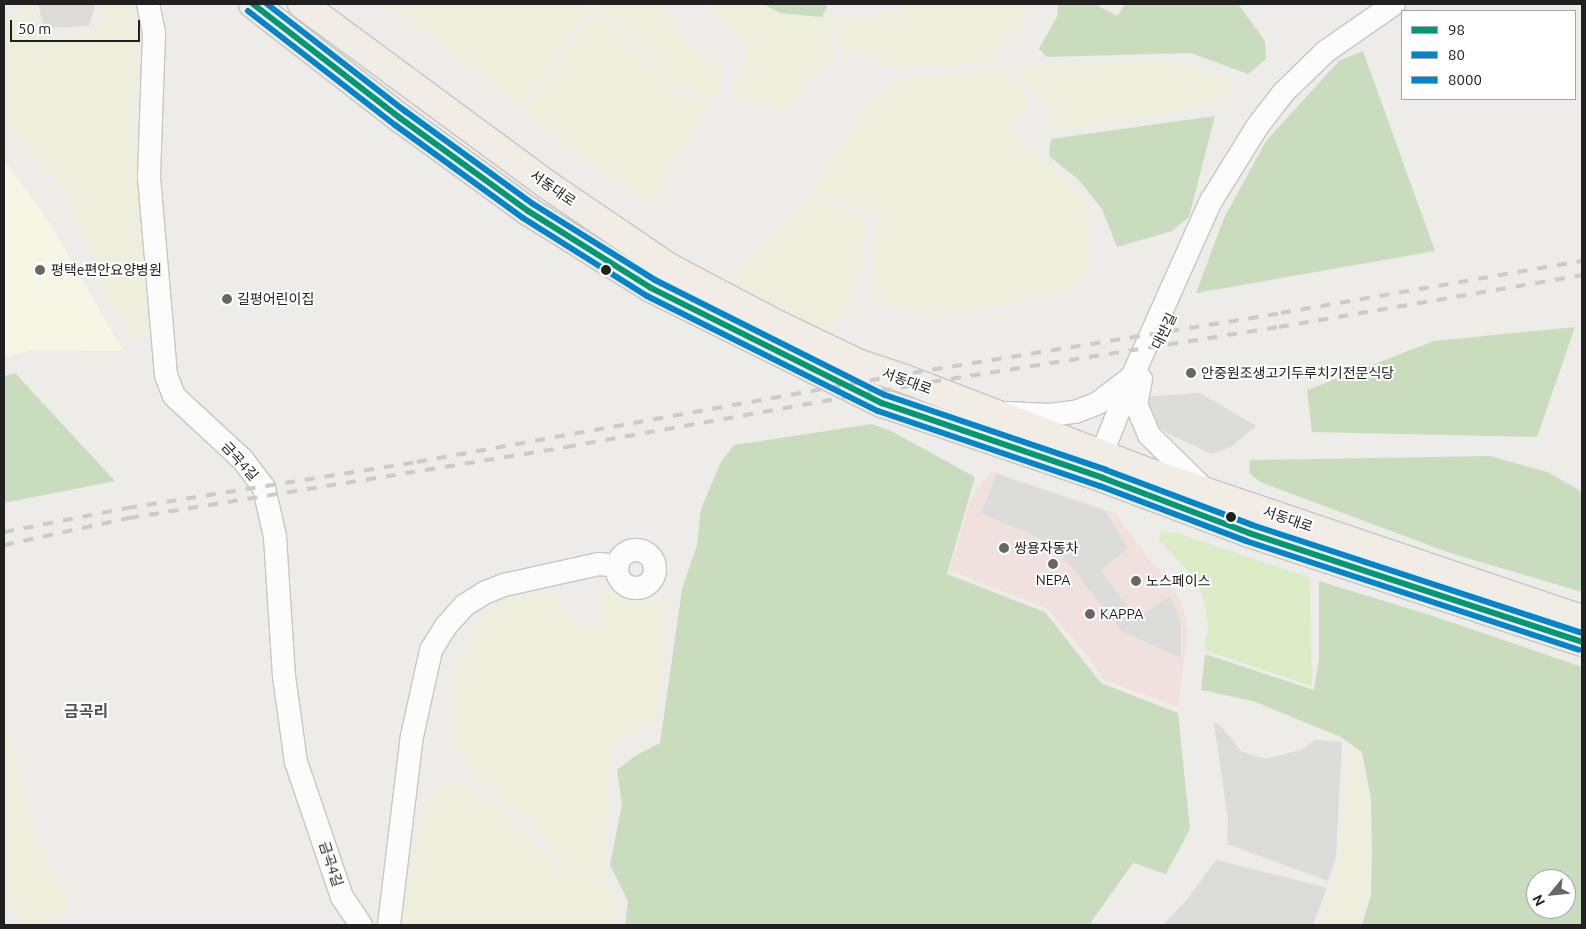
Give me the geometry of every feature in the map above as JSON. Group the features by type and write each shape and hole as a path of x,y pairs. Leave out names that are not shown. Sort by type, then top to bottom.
{"main road":[{"name":"서동대로","path":"253,4 400,118 528,211 651,288 882,403 1102,466 1205,490 1582,619"},
{"name":"서동대로","path":"302,4 549,186 668,268 776,324 860,364 905,379 990,412 1102,466 1249,532 1582,642"}],"street":[{"name":"금곡4길","path":"148,4 154,34 149,177 166,374 174,396 243,460 264,488 274,537 284,676 296,762 342,897 361,925"},
{"name":"대반길","path":"1137,377 1177,305 1196,253 1211,201 1257,127 1283,93 1325,52 1394,4"},
{"path":"1102,466 1137,377"},
{"path":"990,412 1049,415 1075,412 1098,403 1137,377"},
{"path":"1137,377 1136,404 1149,435 1205,490"},
{"path":"389,925 412,736 431,650 446,626 464,605 484,593 504,585 599,564 617,566"}],"shaded area":[{"path":"29,4 40,38 91,35 107,4 130,4 140,40 134,116 144,221 152,340 129,335 107,301 92,258 61,187 4,124 4,21"},
{"path":"38,4 95,4 89,26 44,28"},
{"path":"391,4 587,4 591,7 520,106"},
{"path":"595,4 657,4 688,41 721,68 722,84 715,98 671,84"},
{"path":"705,4 768,4 786,14 836,18 829,35 836,60 807,74 806,83 784,114 733,93 743,68 747,43 725,25"},
{"path":"916,4 1033,4 1016,32 988,61 958,65 883,67 869,55 843,48 836,37 844,18 863,19"},
{"path":"595,10 620,35 631,51 674,91 712,101 711,108 675,159 652,205 581,157 524,110"},
{"path":"1171,61 1234,79 1218,104 1057,131 1040,99 1019,75 1030,64"},
{"path":"994,71 1010,74 1032,100 1028,111 1014,120 1015,136 1063,173 1083,197 1088,221 1088,274 1060,294 932,318 895,308 871,294 877,215 811,190 873,97 904,78"},
{"name":"평택e편안요양병원","path":"4,160 49,222 123,351 34,350 4,357"},
{"path":"811,197 864,215 859,285 846,311 827,332 730,281"},
{"path":"1200,393 1256,426 1231,447 1212,454 1167,433 1154,422 1143,397"},
{"path":"991,471 1115,513 1152,563 1173,587 1183,607 1188,631 1178,707 1102,679 1090,659 1048,609 949,570 971,499"},
{"path":"997,474 1105,511 1128,548 1101,571 1137,619 1170,596 1181,623 1181,658 1122,631 1053,544 981,513"},
{"path":"601,581 630,605 666,600 667,640 661,689 652,723 613,741 606,817 606,877 566,869 527,820 476,778 449,738 449,676 472,640 480,618 502,601 556,592 560,609 580,627 597,628 602,619"},
{"path":"1214,723 1220,725 1241,751 1265,759 1301,750 1315,740 1342,742 1336,857 1328,881 1227,844 1228,819"},
{"path":"4,727 16,749 34,835 73,907 42,925 21,925 4,898"},
{"path":"1348,744 1359,754 1368,801 1367,896 1358,925 1318,925 1339,855"},
{"path":"458,782 505,810 559,870 603,880 617,903 613,925 397,925 428,792"},
{"path":"1216,860 1327,888 1313,925 1163,925 1188,898"}],"green space":[{"path":"763,4 827,4 827,7 822,17 780,13"},
{"path":"1095,4 1117,16 1125,4 1238,4 1265,41 1266,59 1248,74 1191,53 1047,57 1039,49 1057,17 1058,5"},
{"path":"1363,51 1435,251 1196,293 1224,218 1266,141 1339,61"},
{"path":"1215,116 1189,217 1172,231 1117,247 1102,209 1078,179 1049,156 1051,139"},
{"path":"1575,327 1537,437 1312,432 1307,390 1434,341"},
{"path":"15,373 115,481 4,503 4,376"},
{"path":"872,424 891,431 975,477 947,574 1045,612 1101,683 1178,713 1190,829 1166,874 1133,863 1089,925 625,925 628,901 610,865 622,804 617,770 635,756 660,743 682,589 697,545 701,509 721,462 734,445"},
{"path":"1490,456 1548,472 1582,492 1582,592 1450,553 1260,482 1249,473 1250,460"},
{"path":"1160,531 1177,533 1310,578 1312,686 1204,650 1208,629 1205,605 1197,581 1159,540"},
{"path":"1319,581 1433,616 1582,667 1582,925 1362,925 1371,895 1372,853 1371,799 1362,752 1341,737 1253,701 1201,690 1205,654 1314,690 1319,659"}],"railway":[{"path":"4,532 127,508 417,462 893,376 1281,313 1582,261"},
{"path":"4,545 129,518 566,447 931,382 1279,327 1582,275"}],"transit line":[{"name":"98","path":"253,4 400,118 528,211 651,288 882,403 1103,478 1249,533 1582,642"},
{"name":"8000","path":"267,4 405,111 533,204 655,280 885,395 1106,470 1252,525 1582,633"},
{"name":"80","path":"248,11 395,125 523,218 647,296 878,411 1100,486 1246,541 1579,650"}],"place":[{"name":"평택e편안요양병원","path":"40,270"},
{"name":"길평어린이집","path":"227,299"},
{"name":"안중원조생고기두루치기전문식당","path":"1191,373"},
{"name":"쌍용자동차","path":"1004,548"},
{"name":"NEPA","path":"1053,564"},
{"name":"노스페이스","path":"1136,581"},
{"name":"KAPPA","path":"1090,614"}],"district":[{"name":"금곡리","path":"86,711"}]}
